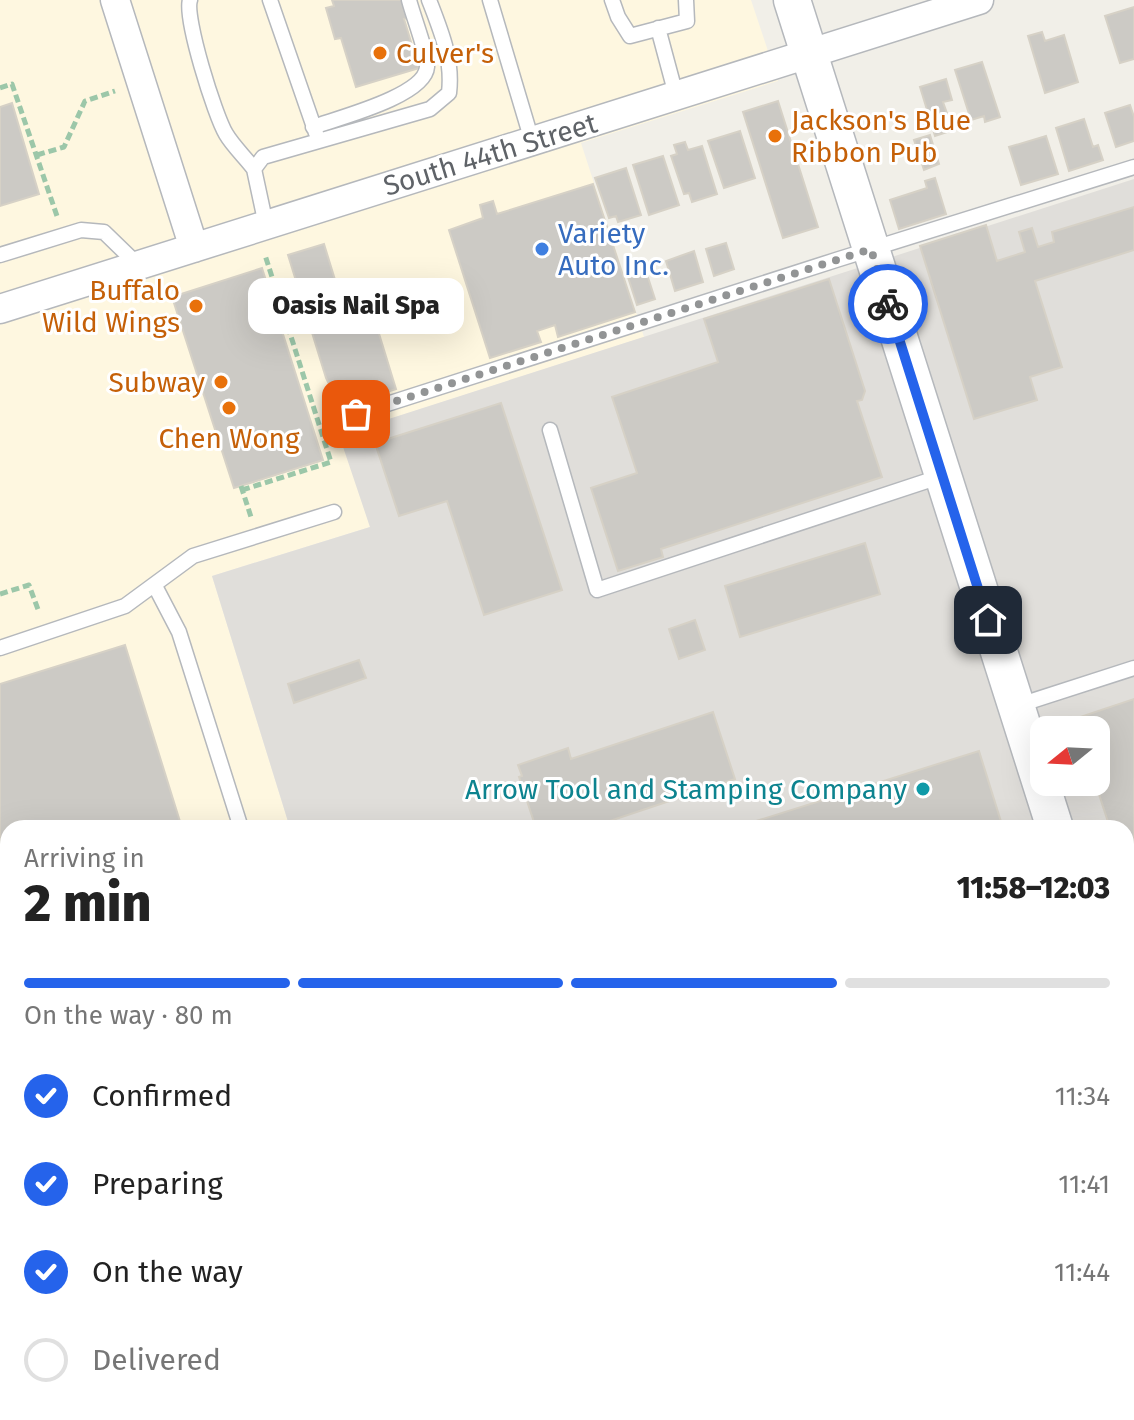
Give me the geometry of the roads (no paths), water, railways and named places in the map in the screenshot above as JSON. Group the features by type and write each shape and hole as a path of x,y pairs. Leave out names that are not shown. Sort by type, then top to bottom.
{"street":[{"path":"115,0 194,248"},
{"path":"792,0 1052,820"},
{"name":"South 44th Street","path":"0,309 979,0"}],"lane":[{"path":"190,0 191,30 225,133 254,169 266,225"},
{"path":"270,0 316,134"},
{"path":"254,169 263,157 420,82 427,67 409,0"},
{"path":"316,134 430,109 449,93 451,72 444,38 429,0"},
{"path":"490,0 532,141"},
{"path":"612,0 630,36 687,21 686,0"},
{"path":"658,28 676,95"},
{"path":"356,414 1134,167"},
{"path":"0,255 81,230 104,232 138,265"},
{"path":"550,430 597,590 943,476"},
{"path":"0,648 125,606 193,556 334,512"},
{"path":"155,586 179,632 238,820"},
{"path":"1016,706 1134,668"}],"place":[{"name":"Culver's","path":"380,53"},
{"name":"Jackson's Blue Ribbon Pub","path":"775,136"},
{"name":"Variety Auto Inc.","path":"542,249"},
{"name":"Buffalo Wild Wings","path":"196,306"},
{"name":"Subway","path":"221,382"},
{"name":"Chen Wong","path":"229,408"},
{"name":"Oasis Nail Spa","path":"356,414"},
{"name":"Arrow Tool and Stamping Company","path":"923,789"}]}
